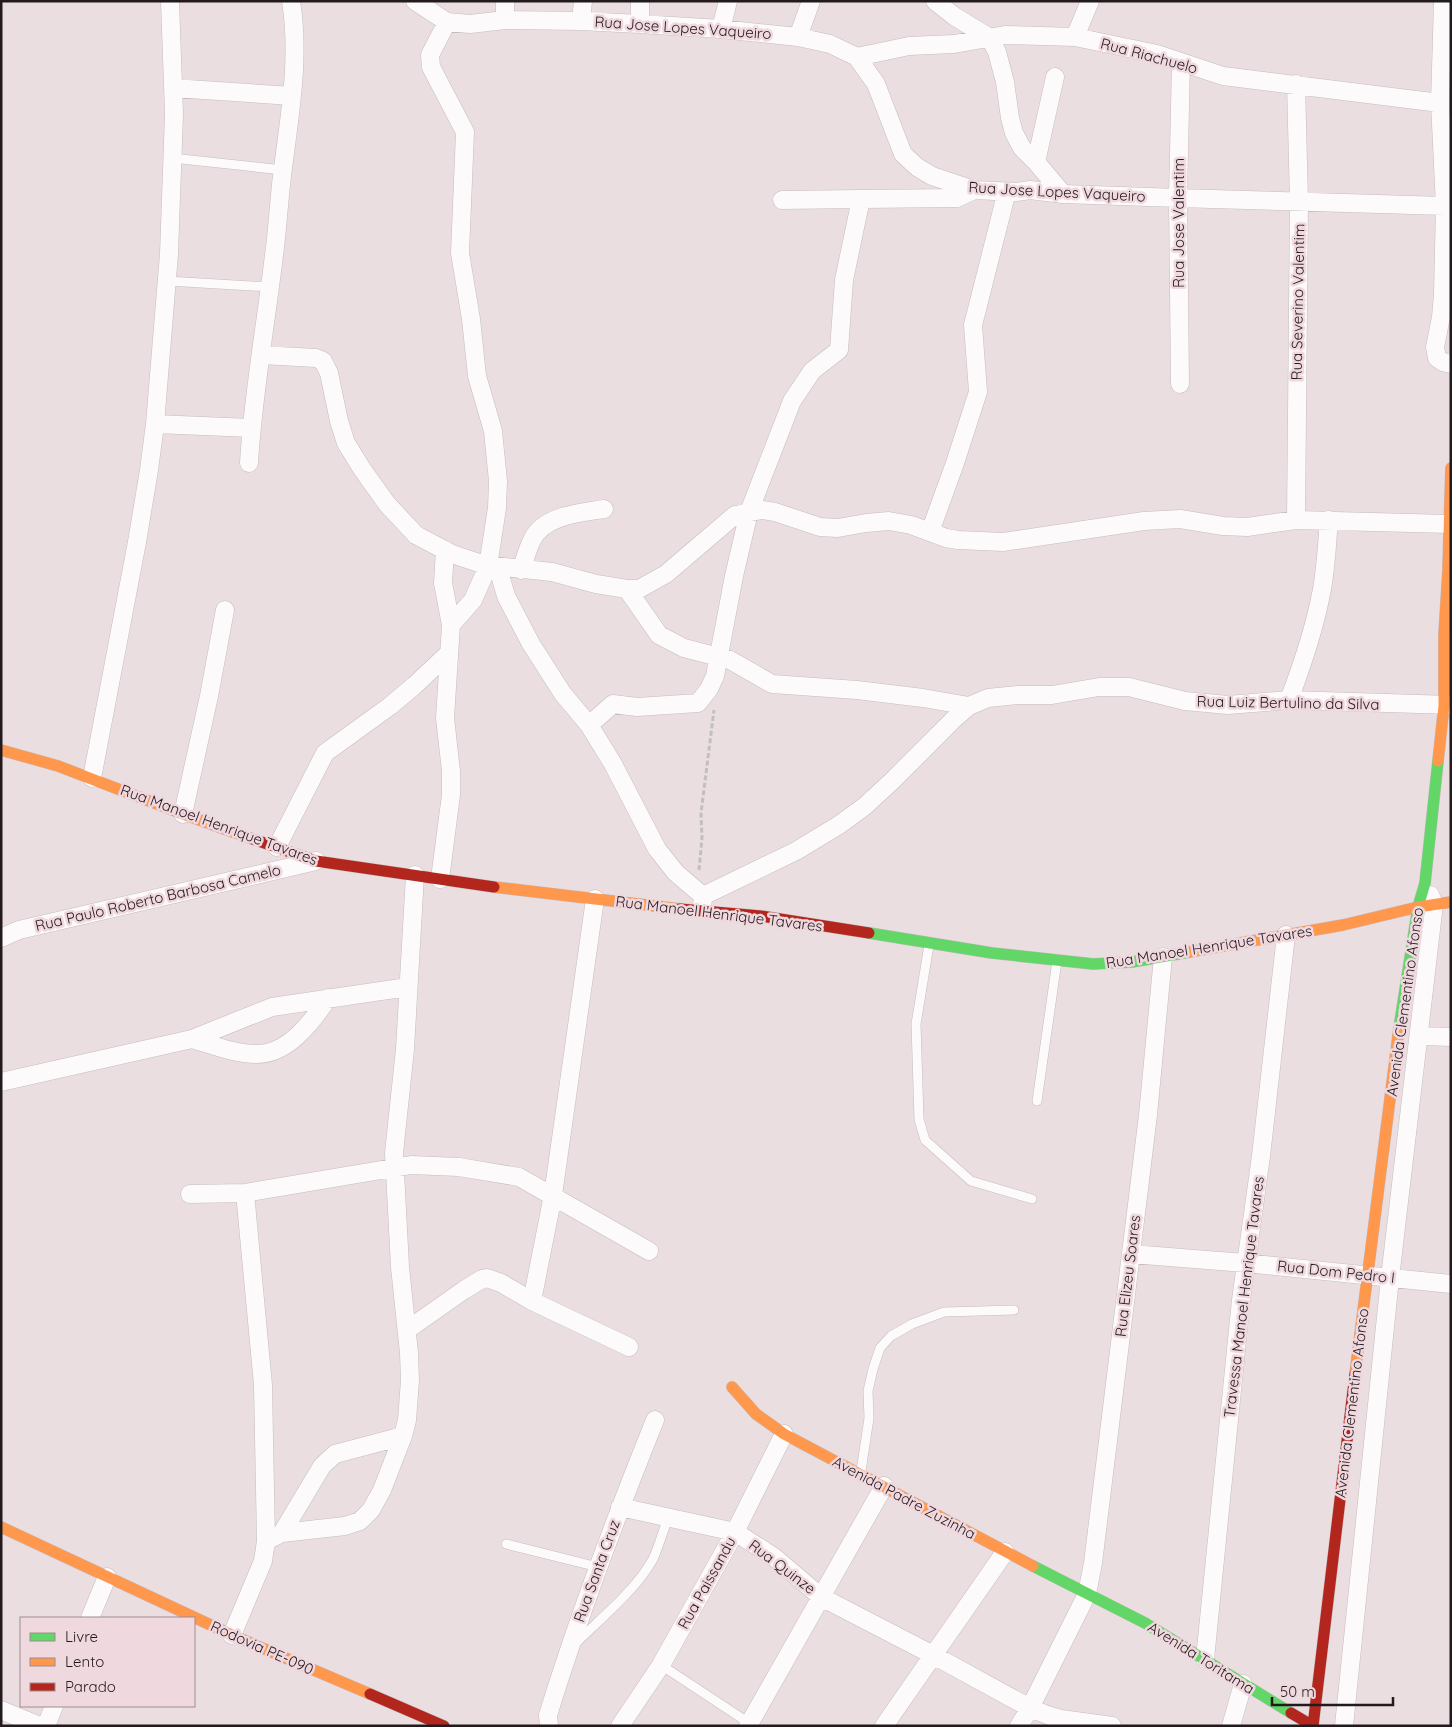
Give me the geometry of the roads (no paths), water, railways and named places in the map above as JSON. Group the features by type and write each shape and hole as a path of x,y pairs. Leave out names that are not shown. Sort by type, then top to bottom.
{"street":[{"path":"92,778 137,542 155,424 170,254 174,114 170,1"},
{"path":"249,463 251,428 292,96 294,26 291,1"},
{"path":"415,1 447,22 430,54 430,67 465,132 460,253 471,319 477,376 492,431 498,481 493,567 473,600 451,625"},
{"path":"505,20 506,1"},
{"path":"581,21 583,1"},
{"path":"640,1 640,24"},
{"path":"721,29 728,1"},
{"path":"798,37 811,1"},
{"path":"935,1 954,16 990,38 997,52 1005,82 1014,133 1022,148 1063,194"},
{"path":"1075,38 1090,1"},
{"path":"1440,2 1446,78 1440,103 1445,206 1443,294 1441,318 1435,347 1437,358 1442,362 1451,364"},
{"name":"Rua Jose Lopes Vaqueiro","path":"447,22 470,24 505,20 640,24 721,29 798,37 830,44 857,57 876,84 903,154 917,167 932,176 974,190 1030,190 1063,194 1445,206"},
{"name":"Rua Riachuelo","path":"857,57 909,46 954,44 1019,34 1075,38 1157,54 1223,76 1440,103"},
{"name":"Rua Jose Valentim","path":"1180,384 1178,198 1181,62"},
{"path":"1036,162 1055,77"},
{"name":"Rua Severino Valentim","path":"1296,84 1299,202 1296,520"},
{"path":"173,88 292,96"},
{"path":"782,200 956,198 974,190"},
{"path":"930,532 978,392 973,325 1007,191"},
{"path":"588,725 613,704 637,707 698,702 709,689 714,676 749,512 792,401 812,371 839,350 844,280 861,199"},
{"path":"261,355 316,358 323,361 329,372 339,421 346,443 387,504 416,535 445,550 493,567 552,572 596,584 627,589 639,589 666,574 735,515 762,510 775,512 820,527 838,528 889,521 911,525 958,540 1003,542 1144,521 1180,520 1247,527 1296,520 1449,524"},
{"path":"155,424 251,428"},
{"path":"1426,883 1447,705 1444,635 1451,468"},
{"path":"521,570 532,539 542,527 571,515 604,510"},
{"path":"1289,700 1307,652 1316,617 1322,587 1329,520"},
{"path":"440,879 451,795 451,771 445,718 451,625 443,583 445,550"},
{"path":"493,567 531,644 563,694 588,725 612,764 657,849 700,900 796,851 840,825 865,806 954,718 969,706"},
{"path":"627,589 659,635 684,648 730,660 772,684 857,690 969,706"},
{"path":"183,814 209,696 225,610"},
{"path":"277,847 325,753 396,701 449,653"},
{"name":"Rua Luiz Bertulino da Silva","path":"969,706 988,698 1018,695 1052,695 1107,687 1129,687 1184,701 1244,704 1289,700 1447,705"},
{"name":"Rua Manoel Henrique Tavares","path":"1,750 21,754 92,778 183,814 316,861 595,899 700,900 761,916 1057,961 1093,964 1132,962 1286,936 1434,904"},
{"name":"Rua Paulo Roberto Barbosa Camelo","path":"1,938 19,930 316,861"},
{"path":"274,1537 344,1526 360,1521 371,1510 382,1490 407,1420 410,1380 400,1267 394,1152 405,1049 415,875"},
{"name":"Avenida Clementino Afonso","path":"1344,1726 1390,1278 1434,904 1426,883"},
{"path":"532,1301 553,1195 595,899"},
{"name":"Avenida Clementino Afonso","path":"1313,1726 1367,1276 1405,988 1434,904"},
{"name":"Travessa Manoel Henrique Tavares","path":"1205,1659 1245,1263 1261,1156 1286,936"},
{"name":"Rua Elizeu Soares","path":"1019,1726 1030,1708 1087,1594 1093,1563 1148,1115 1163,957"},
{"path":"1,1082 192,1039 272,1007 408,987"},
{"path":"192,1039 230,1050 258,1054 278,1050 302,1031 328,998"},
{"path":"1419,1036 1451,1037"},
{"path":"190,1194 245,1193 411,1165 432,1165 519,1177 649,1251"},
{"path":"245,1193 263,1385 274,1537"},
{"name":"Rua Dom Pedro I","path":"1131,1254 1245,1263 1451,1284"},
{"path":"407,1330 482,1279 492,1279 501,1282 532,1301 629,1347"},
{"name":"Avenida Padre Zuzinha","path":"732,1387 756,1414 784,1434 1087,1594"},
{"name":"Rua Santa Cruz","path":"549,1726 548,1715 568,1650 620,1507 655,1420"},
{"name":"Rua Paissandu","path":"620,1726 662,1665 735,1532 784,1434"},
{"path":"232,1635 274,1537 322,1466 335,1454 402,1436"},
{"path":"1347,1439 1374,1440"},
{"path":"748,1724 884,1486"},
{"name":"Rua Quinze","path":"620,1507 735,1532 774,1557 821,1597 933,1655"},
{"name":"Rodovia PE-090","path":"1,1527 193,1617"},
{"path":"884,1726 1005,1552"},
{"path":"90,1617 107,1577"},
{"name":"Avenida Toritama","path":"1087,1594 1145,1623 1313,1726"},
{"name":"Rodovia PE-090","path":"195,1618 444,1726"},
{"path":"933,1655 1030,1708 1061,1719 1112,1726"},
{"path":"1231,1726 1244,1684"},
{"path":"46,1726 54,1707"},
{"path":"1,1710 40,1726"}],"lane":[{"path":"172,158 282,170"},
{"path":"167,281 270,286"},
{"path":"929,942 916,1024 919,1119 926,1140 971,1182 1032,1199"},
{"path":"1037,1101 1057,961"},
{"path":"860,1474 869,1418 868,1391 880,1348 891,1336 912,1324 944,1312 1014,1310"},
{"path":"568,1650 621,1598 648,1566 654,1557 668,1518"},
{"path":"506,1544 598,1568"},
{"path":"662,1665 748,1724"}]}
